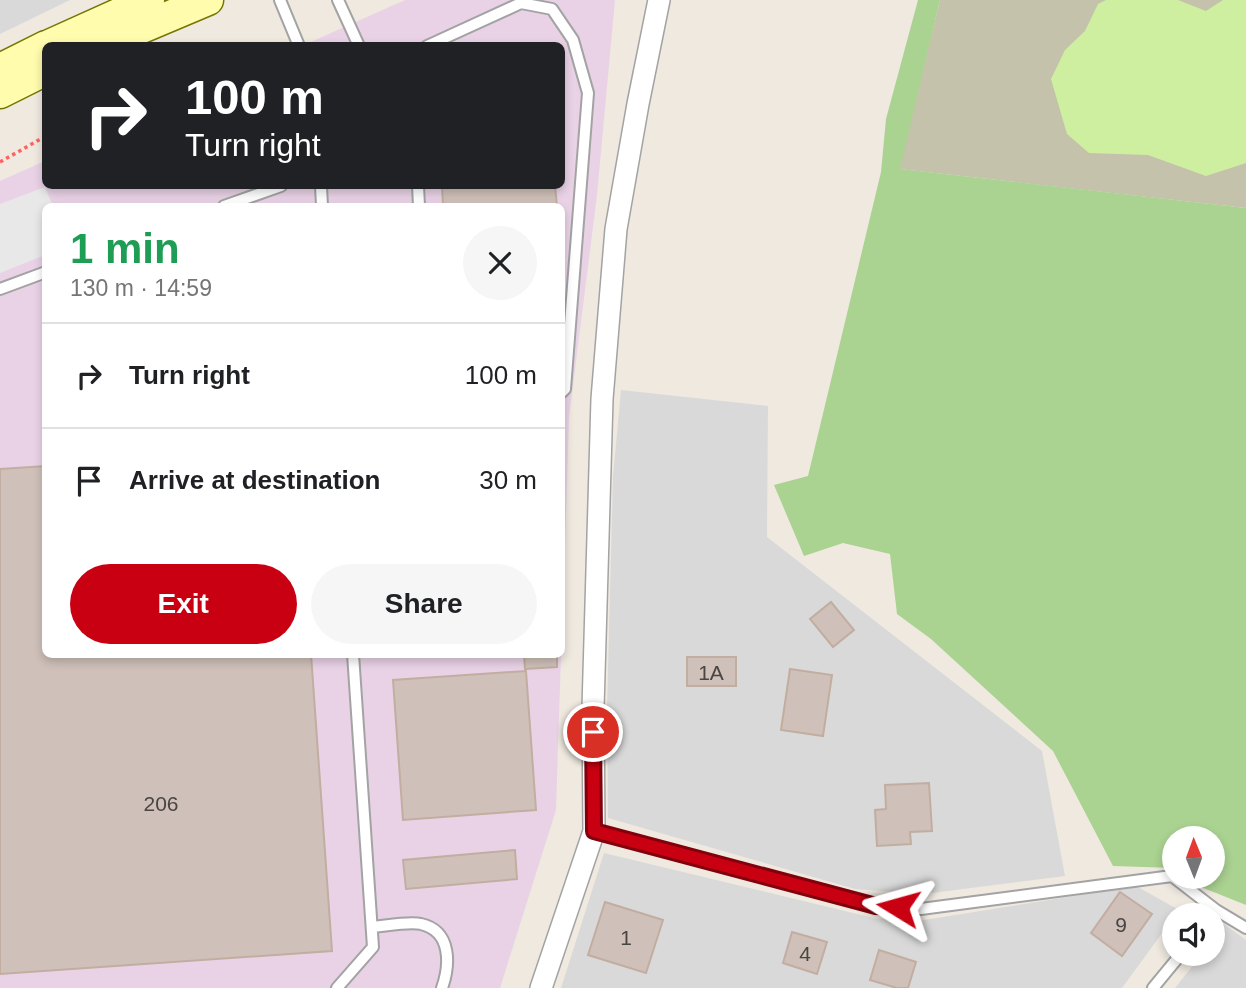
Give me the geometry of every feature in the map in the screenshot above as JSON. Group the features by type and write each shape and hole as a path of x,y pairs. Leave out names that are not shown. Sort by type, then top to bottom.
{"main road":[{"path":"56,42 140,8 208,0"},
{"path":"103,42 140,8"},
{"path":"0,69 42,48"},
{"path":"0,93 42,72"}],"street":[{"path":"541,988 594,831 593,708 602,399 616,229 659,0"}],"lane":[{"path":"280,0 297,42"},
{"path":"338,0 357,42"},
{"path":"436,42 521,3 552,9 573,40 588,93 565,389"},
{"path":"233,203 272,189"},
{"path":"0,289 42,273"},
{"path":"337,988 373,947 353,658"},
{"path":"594,831 876,906 921,909 1172,876 1203,903"},
{"path":"1225,918 1246,928"},
{"path":"372,927 420,923 438,932 447,949 447,972 442,988"},
{"path":"1153,988 1171,966"}],"path":[{"path":"0,162 42,138"}],"shaded area":[{"path":"0,0 70,0 0,34"},
{"path":"405,0 615,0 597,195 569,417 565,545 565,203 42,203 42,658 561,658 556,810 500,988 0,988 0,181 42,162 42,189 565,189 565,42 311,42"},
{"path":"940,0 1246,0 1246,208 899,169"},
{"path":"42,188 46,189 52,203 42,203 42,256 0,273 0,204"},
{"path":"621,390 768,406 767,537 1042,751 1065,876 924,894 855,889 608,818 607,708 613,476"},
{"path":"604,853 878,919 924,920 1136,886 1166,903 1162,903 1162,933 1122,988 561,988"},
{"path":"1225,925 1246,940 1246,988 1175,988 1192,966 1225,966"}],"green space":[{"path":"918,0 940,0 900,169 1246,208 1246,905 1206,889 1225,889 1225,826 1162,826 1162,868 1113,866 1053,751 931,639 897,614 890,554 843,543 804,556 774,485 808,476 881,172 886,119"},
{"path":"1106,0 1178,0 1206,11 1223,0 1246,0 1246,163 1206,176 1148,155 1089,153 1067,134 1051,79 1065,50 1085,31 1098,4"}],"building":[{"path":"442,189 555,189 557,203 443,203"},
{"path":"42,466 42,658 311,658 332,951 0,974 0,469"},
{"path":"831,602 854,630 833,647 810,619"},
{"path":"687,657 736,657 736,686 687,686"},
{"path":"524,658 557,658 557,667 525,669"},
{"path":"790,669 832,675 823,736 781,730"},
{"path":"526,671 536,810 403,820 393,680"},
{"path":"929,783 932,831 910,832 911,844 877,846 875,810 886,809 885,785"},
{"path":"515,850 517,879 406,889 403,860"},
{"path":"1120,892 1152,914 1122,956 1091,933"},
{"path":"605,902 663,920 646,973 588,955"},
{"path":"792,932 827,942 817,974 783,963"},
{"path":"879,950 916,962 908,988 897,988 870,980"}],"route":[{"path":"593,732 594,831 876,906 898,907"}]}
